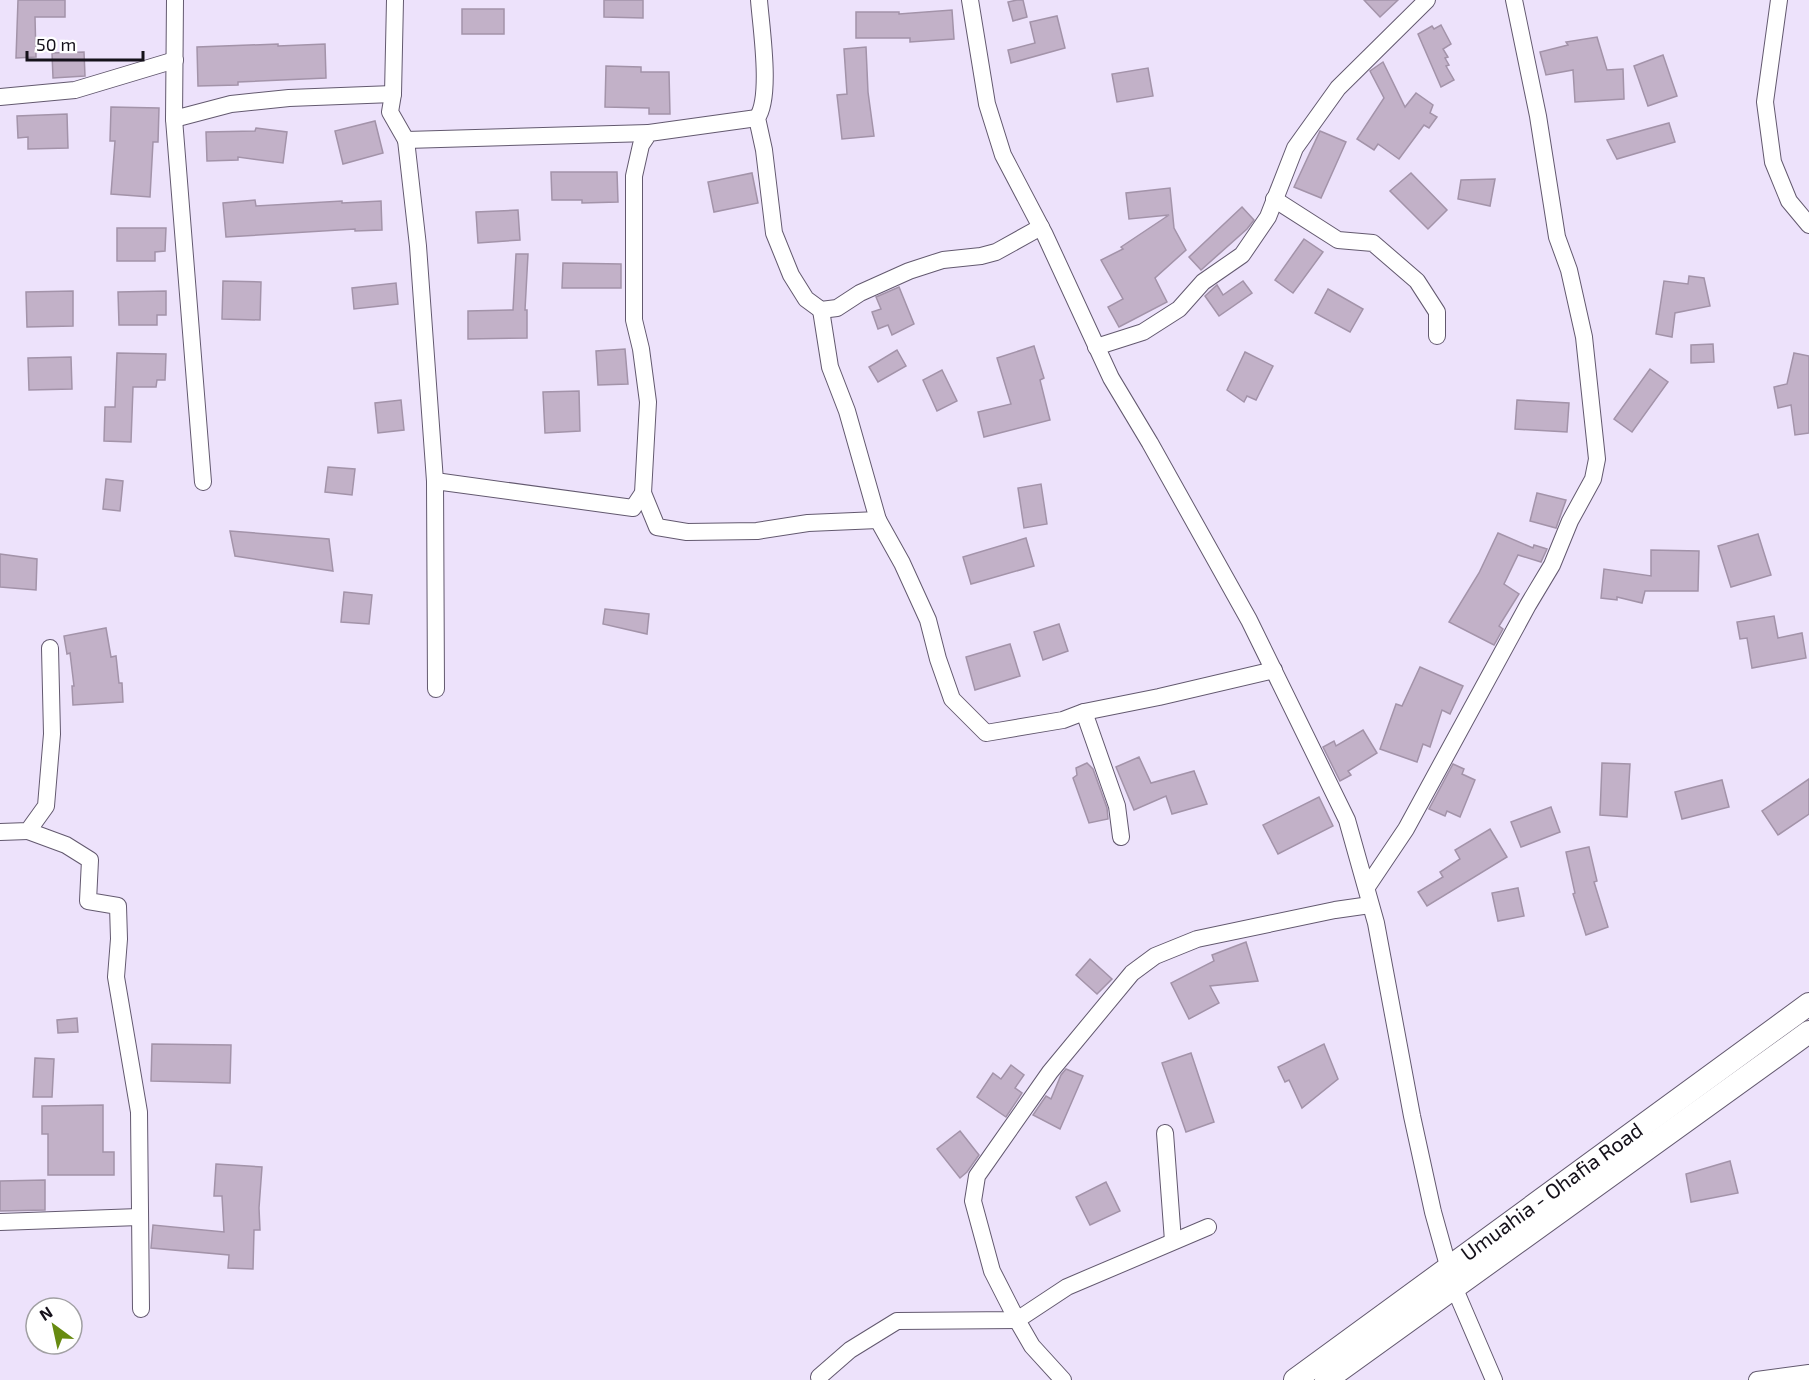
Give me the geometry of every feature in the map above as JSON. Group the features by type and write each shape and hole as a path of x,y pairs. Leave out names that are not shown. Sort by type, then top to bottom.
{"main road":[{"name":"Umuahia - Ohafia Road","path":"1326,1380 1451,1277 1809,1004"},
{"name":"Umuahia - Ohafia Road","path":"1295,1380 1451,1277 1809,1032"}],"street":[{"path":"175,0 174,119 202,482"},
{"path":"395,0 393,94 390,112 406,140 418,246 435,481 436,689"},
{"path":"406,140 649,133 757,118 762,112 765,71 759,0"},
{"path":"970,0 990,114 1003,155 1041,226 1111,378 1249,620 1347,820 1376,923 1412,1116 1433,1212 1451,1277 1494,1380"},
{"path":"1095,347 1143,332 1179,309 1203,282 1242,255 1268,217 1295,148 1338,88 1427,0"},
{"path":"1367,887 1406,829 1552,565 1570,521 1593,479 1597,459 1584,337 1569,270 1557,237 1538,116 1514,0"},
{"path":"1779,0 1765,102 1773,162 1790,201 1809,225"},
{"path":"0,97 75,90 175,60"},
{"path":"174,119 231,104 289,98 393,94"},
{"path":"757,118 767,172 774,232 791,275 806,299 821,310 837,308 860,293 909,271 943,260 996,252 1041,226"},
{"path":"649,133 641,145 634,176 634,320 641,349 648,402 644,493 657,527 687,532 758,531 808,523 878,520"},
{"path":"1274,199 1338,240 1372,243 1417,280 1437,312 1437,336"},
{"path":"821,310 830,367 847,411 878,520 902,563 928,620 952,699 986,733 1063,720 1084,712 1274,670"},
{"path":"435,481 633,508 644,493"},
{"path":"28,831 46,806 52,734 50,648"},
{"path":"1084,712 1117,806 1121,837"},
{"path":"0,832 28,831 66,845 90,860 88,901 118,906 119,939 116,977 139,1113 141,1309"},
{"path":"1063,1380 1032,1346 992,1271 973,1201 977,1176 1050,1072 1132,973 1155,956 1197,939 1335,910 1370,905"},
{"path":"1165,1132 1173,1241"},
{"path":"0,1222 139,1217"},
{"path":"819,1377 850,1350 897,1321 1017,1320 1067,1287 1208,1227"},
{"path":"1757,1380 1809,1373"}],"building":[{"path":"18,0 65,0 65,17 35,17 36,57 16,58"},
{"path":"604,0 643,0 643,18 604,17"},
{"path":"1023,0 1027,17 1013,21 1008,2"},
{"path":"1364,0 1398,0 1380,17"},
{"path":"462,9 504,9 504,34 462,34"},
{"path":"952,10 954,39 910,42 910,38 856,38 856,12 899,12 899,14"},
{"path":"1057,16 1065,48 1011,63 1008,50 1035,43 1030,22"},
{"path":"1441,25 1451,44 1443,49 1448,57 1445,58 1449,65 1446,66 1454,80 1441,87 1418,34 1432,26 1434,29"},
{"path":"1597,37 1607,70 1623,69 1624,99 1575,102 1573,70 1546,75 1540,52 1568,45 1566,42"},
{"path":"278,44 278,46 325,44 326,78 198,86 197,47"},
{"path":"866,47 868,92 874,136 842,139 837,95 847,94 844,49"},
{"path":"84,52 85,76 53,78 52,53"},
{"path":"1663,55 1677,96 1648,106 1634,66"},
{"path":"1383,62 1405,107 1416,93 1433,105 1430,113 1437,117 1429,128 1424,125 1399,159 1378,144 1374,150 1357,139 1384,98 1370,71"},
{"path":"606,66 641,67 641,72 669,72 670,114 649,114 649,108 605,107"},
{"path":"1148,68 1153,96 1117,102 1112,74"},
{"path":"111,107 159,108 158,142 153,142 150,197 111,194 115,141 110,141"},
{"path":"67,114 68,148 28,149 28,137 18,138 17,116"},
{"path":"375,121 383,153 343,164 335,131"},
{"path":"1669,123 1675,142 1617,159 1607,140"},
{"path":"256,128 287,132 283,163 238,157 238,160 207,161 206,132 255,131"},
{"path":"1320,131 1346,142 1321,198 1294,187"},
{"path":"551,172 617,172 618,202 582,203 582,200 552,200"},
{"path":"752,173 758,203 714,212 708,182"},
{"path":"1411,173 1447,210 1428,229 1390,191"},
{"path":"1495,179 1490,206 1458,199 1461,180"},
{"path":"1170,188 1174,228 1186,250 1155,278 1167,302 1119,327 1108,307 1123,299 1101,260 1123,249 1121,247 1169,215 1129,219 1126,193"},
{"path":"255,200 256,206 381,201 382,230 355,231 355,229 226,237 223,203"},
{"path":"1242,207 1254,220 1201,270 1189,257"},
{"path":"518,210 520,240 478,243 476,212"},
{"path":"117,228 166,228 165,251 155,252 155,261 117,261"},
{"path":"1304,239 1323,252 1293,293 1275,280"},
{"path":"516,254 528,254 525,310 527,310 527,338 468,339 468,311 513,310"},
{"path":"563,263 621,264 621,288 562,288"},
{"path":"1689,276 1704,278 1710,306 1675,313 1672,337 1656,334 1664,281 1688,284"},
{"path":"223,281 261,282 260,320 222,319"},
{"path":"1243,281 1252,293 1219,316 1205,296 1217,285 1223,295"},
{"path":"396,283 398,304 354,309 352,288"},
{"path":"899,287 914,324 892,335 888,325 878,329 872,312 881,309 876,297"},
{"path":"1328,289 1363,309 1350,332 1315,313"},
{"path":"73,291 73,326 27,327 26,292"},
{"path":"166,291 166,315 157,315 157,325 119,325 118,292"},
{"path":"1713,344 1714,362 1691,363 1691,345"},
{"path":"1034,346 1044,378 1040,380 1050,420 984,437 978,412 1011,404 997,358"},
{"path":"625,349 628,384 598,385 596,351"},
{"path":"897,350 906,366 878,382 869,367"},
{"path":"1245,352 1273,366 1256,400 1247,396 1244,402 1227,390"},
{"path":"117,353 166,354 165,380 157,380 156,387 133,387 131,442 104,441 105,407 115,407"},
{"path":"1794,353 1809,356 1809,433 1795,435 1791,405 1778,408 1774,387 1787,384"},
{"path":"71,357 72,389 29,390 28,358"},
{"path":"1650,369 1668,382 1632,432 1614,419"},
{"path":"942,370 957,401 937,411 923,380"},
{"path":"579,391 580,431 545,433 543,392"},
{"path":"401,400 404,430 378,433 375,403"},
{"path":"1517,400 1569,403 1567,432 1515,429"},
{"path":"328,467 355,469 352,495 325,492"},
{"path":"106,479 123,481 120,511 103,509"},
{"path":"1041,484 1047,524 1024,528 1018,488"},
{"path":"1537,493 1566,500 1556,528 1530,521"},
{"path":"230,531 329,539 333,571 235,556"},
{"path":"1498,533 1533,548 1534,545 1547,549 1541,562 1518,555 1504,584 1519,594 1499,626 1503,629 1494,645 1449,622 1479,573"},
{"path":"1758,534 1771,575 1731,587 1718,546"},
{"path":"1026,538 1034,566 971,584 963,557"},
{"path":"1651,550 1699,551 1698,591 1645,591 1642,603 1617,597 1617,600 1601,598 1604,569 1651,576"},
{"path":"0,554 37,559 36,590 0,587"},
{"path":"344,592 372,595 369,624 341,622"},
{"path":"605,609 649,614 647,634 603,624"},
{"path":"1774,616 1778,638 1802,633 1806,658 1752,668 1747,638 1740,639 1737,622"},
{"path":"1059,624 1068,651 1043,660 1034,632"},
{"path":"106,628 111,657 116,656 119,683 122,683 123,702 73,705 72,686 74,686 70,653 67,654 64,636"},
{"path":"1010,644 1020,676 975,690 966,657"},
{"path":"1420,667 1463,686 1450,714 1442,710 1430,747 1423,744 1417,762 1380,749 1396,704 1402,706"},
{"path":"1363,730 1377,753 1348,771 1351,775 1340,781 1323,747 1334,741 1336,746"},
{"path":"1139,757 1151,783 1194,771 1207,804 1172,814 1166,796 1134,810 1116,767"},
{"path":"1087,763 1093,769 1107,808 1108,819 1089,823 1073,778 1077,775 1076,768"},
{"path":"1602,763 1630,764 1627,817 1600,815"},
{"path":"1453,764 1464,769 1462,774 1475,780 1460,817 1447,811 1445,816 1429,809"},
{"path":"1809,779 1809,814 1778,835 1762,811"},
{"path":"1722,780 1729,807 1682,819 1675,792"},
{"path":"1319,797 1333,826 1278,854 1263,825"},
{"path":"1551,807 1560,832 1521,847 1511,822"},
{"path":"1490,829 1507,857 1427,906 1418,892 1443,877 1440,872 1460,859 1455,850"},
{"path":"1589,847 1597,881 1594,882 1608,927 1586,935 1573,894 1575,893 1566,852"},
{"path":"1518,888 1524,916 1498,921 1492,893"},
{"path":"1246,942 1258,981 1210,986 1219,1003 1189,1019 1171,983 1214,961 1212,955"},
{"path":"1090,959 1112,979 1097,994 1076,975"},
{"path":"77,1018 78,1032 58,1033 57,1020"},
{"path":"152,1044 231,1045 230,1083 151,1081"},
{"path":"1324,1044 1338,1079 1302,1108 1289,1080 1285,1082 1278,1067"},
{"path":"1191,1053 1214,1122 1186,1132 1162,1063"},
{"path":"35,1058 54,1059 52,1097 33,1097"},
{"path":"1011,1065 1024,1075 1015,1088 1022,1093 1006,1117 977,1097 993,1073 1001,1079"},
{"path":"1066,1069 1083,1076 1060,1129 1033,1115 1046,1096 1051,1099"},
{"path":"103,1105 103,1152 114,1152 114,1175 48,1175 48,1134 42,1134 42,1106"},
{"path":"960,1131 979,1155 960,1178 937,1149"},
{"path":"1730,1161 1738,1193 1691,1202 1686,1174"},
{"path":"216,1164 262,1167 260,1230 254,1230 253,1269 228,1268 229,1255 151,1248 153,1225 224,1232 222,1196 214,1196"},
{"path":"45,1180 45,1210 0,1211 0,1181"},
{"path":"1106,1182 1120,1211 1090,1225 1076,1197"}]}
